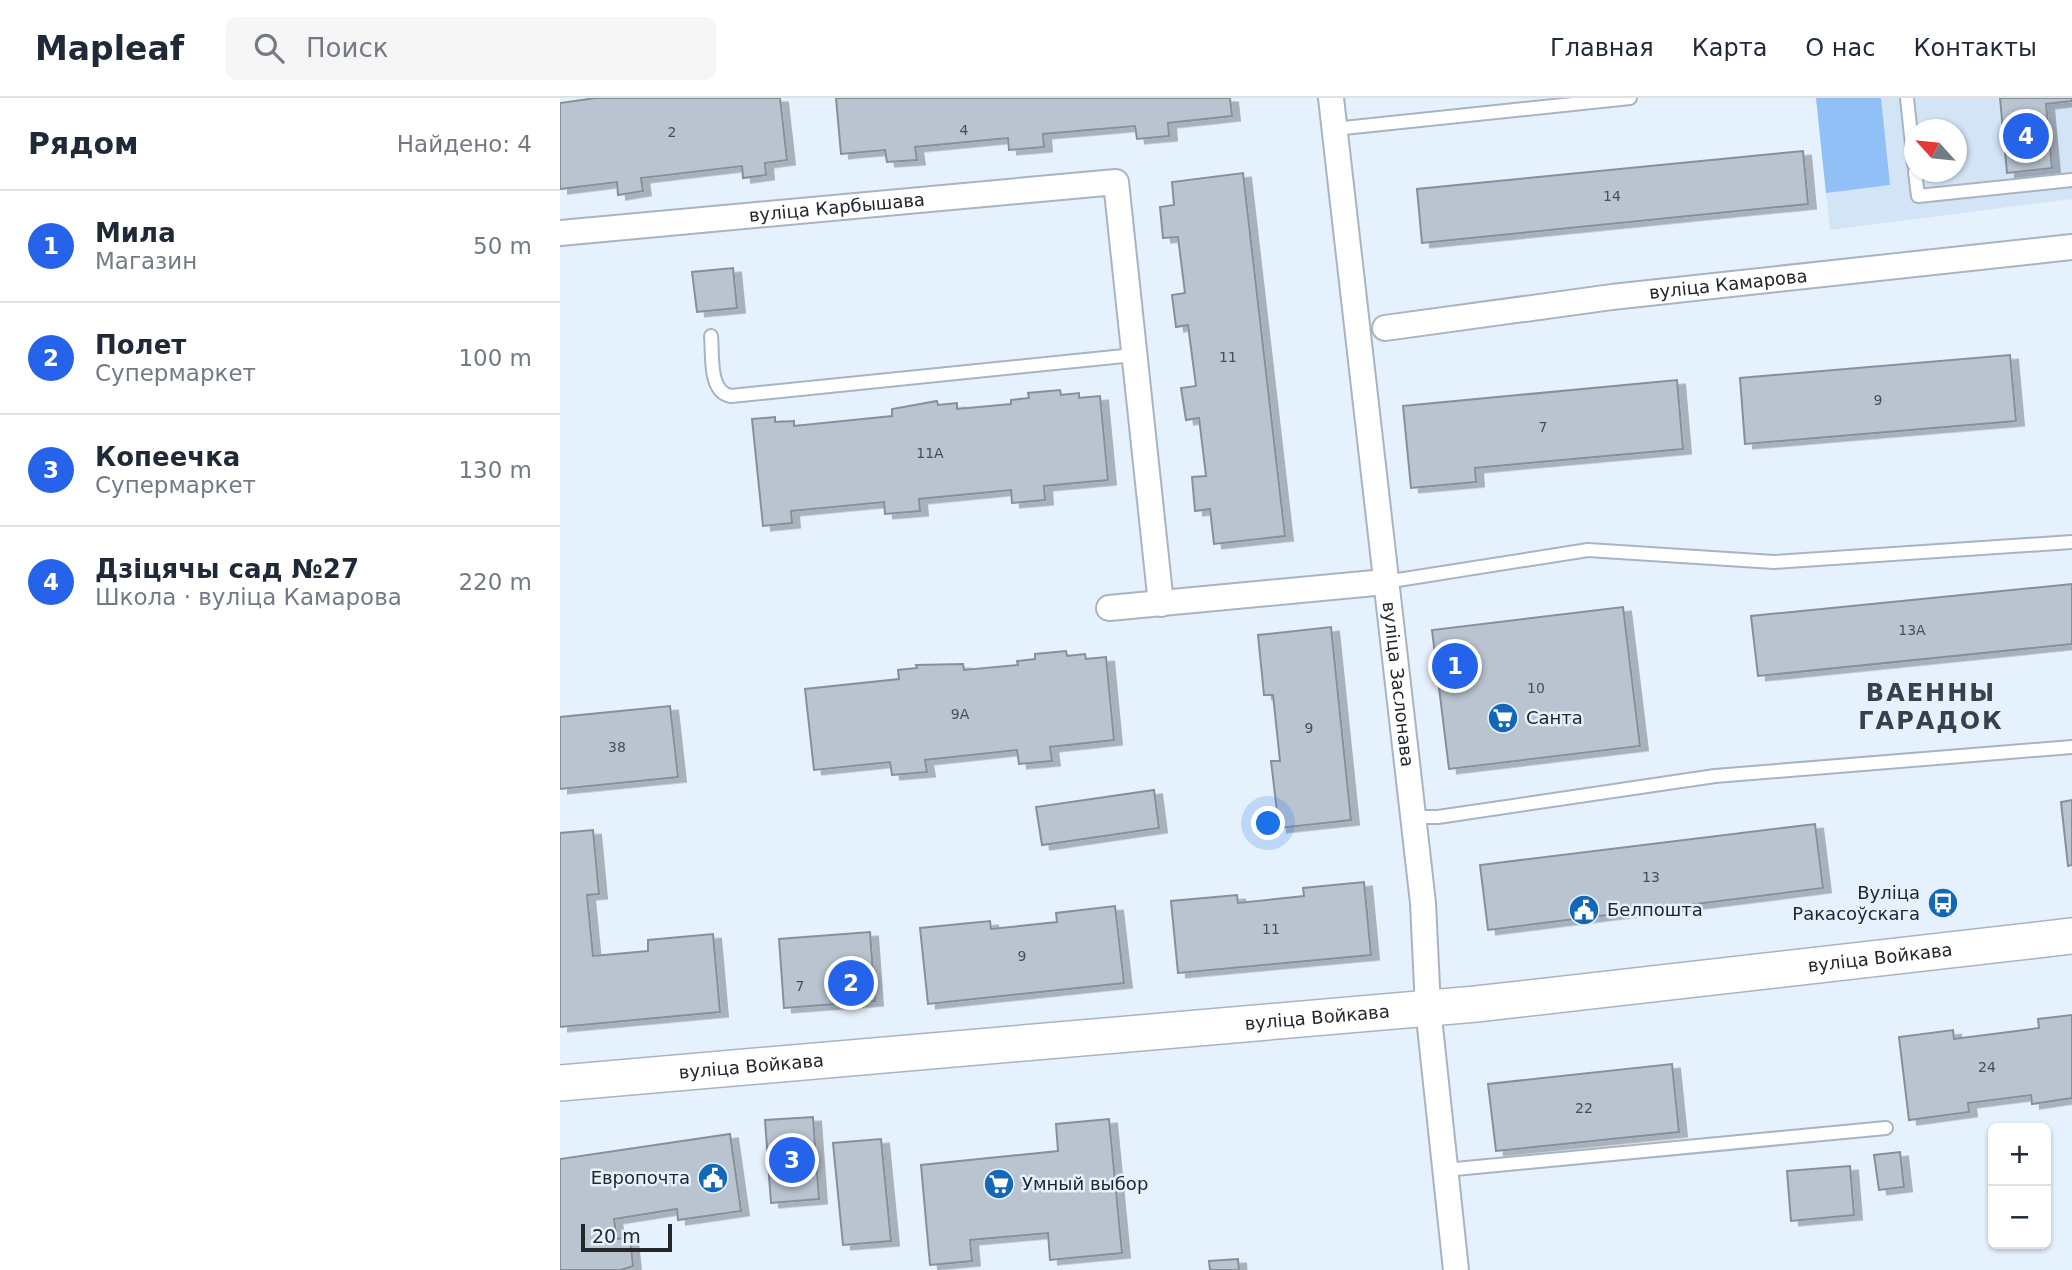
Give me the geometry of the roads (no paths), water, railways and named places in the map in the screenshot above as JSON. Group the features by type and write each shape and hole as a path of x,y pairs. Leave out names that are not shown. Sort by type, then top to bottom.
{"main road":[{"name":"вуліца Войкава","path":"560,1083 1428,1008 2072,936"}],"street":[{"name":"вуліца Заслонава","path":"1331,98 1423,903 1428,1008 1456,1270"},
{"name":"вуліца Карбышава","path":"560,233 1116,181 1134,355"},
{"name":"вуліца Камарова","path":"1385,327 1612,297 2072,247"},
{"path":"1134,355 1161,604"},
{"path":"1110,608 1385,582"}],"lane":[{"path":"1334,129 1630,98"},
{"path":"1907,98 1909,119"},
{"path":"1916,182 1918,196 2072,180"},
{"path":"711,336 716,387 722,394 731,396 1134,355"},
{"path":"1385,582 1588,550 1774,562 2072,542"},
{"path":"1413,817 1437,817 1715,776 2072,747"},
{"path":"1445,1170 1886,1128"}],"place":[{"name":"Дзіцячы сад №27","path":"2026,136"},
{"name":"Мила","path":"1455,666"},
{"name":"Санта","path":"1503,718"},
{"name":"Вуліца Ракасоўскага","path":"1943,903"},
{"name":"Белпошта","path":"1584,910"},
{"name":"Полет","path":"851,983"},
{"name":"Копеечка","path":"792,1160"},
{"name":"Европочта","path":"713,1178"},
{"name":"Умный выбор","path":"999,1184"}],"district":[{"name":"ВАЕННЫ ГАРАДОК","path":"1931,707"}]}
